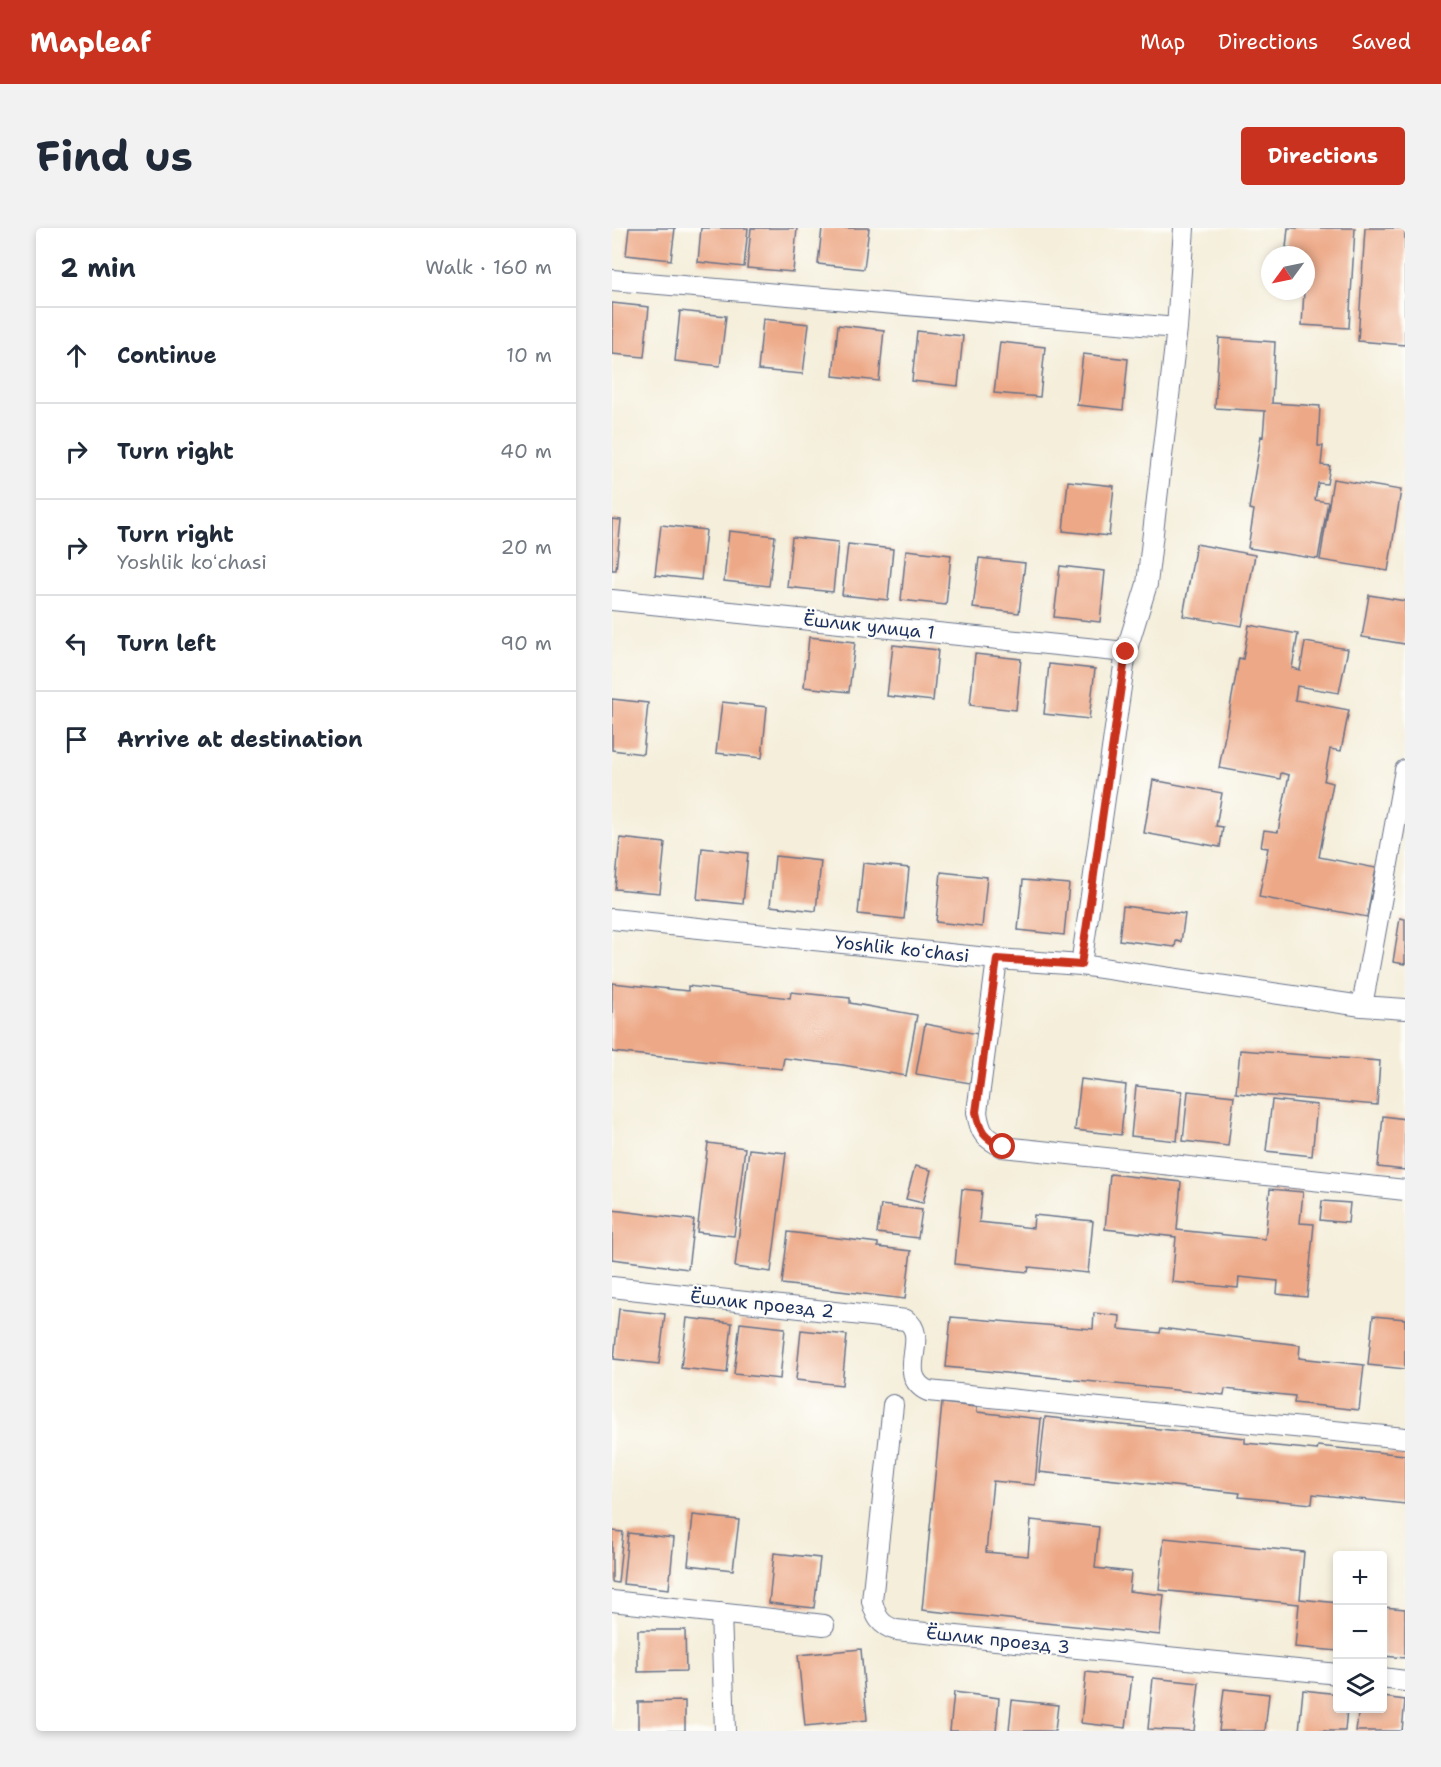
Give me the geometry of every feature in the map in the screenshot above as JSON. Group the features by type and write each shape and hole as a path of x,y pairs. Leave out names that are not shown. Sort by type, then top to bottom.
{"street":[{"path":"1081,965 1126,652 1147,584 1177,328 1184,228"},
{"path":"612,280 1177,328"},
{"name":"Ёшлик улица 1","path":"612,600 1126,652"},
{"path":"1362,1006 1405,770"},
{"name":"Yoshlik koʻchasi","path":"612,919 997,959 1081,965 1362,1006 1405,1009"},
{"path":"997,959 976,1112 979,1128 989,1141 1003,1147 1405,1190"},
{"name":"Ёшлик проезд 2","path":"612,1287 901,1319 911,1323 915,1335 912,1371 915,1381 919,1387 928,1390 1405,1438"},
{"name":"Ёшлик проезд 3","path":"892,1405 872,1602 876,1617 885,1627 896,1630 1333,1674"},
{"path":"612,1601 824,1625"},
{"path":"721,1613 725,1731"},
{"path":"1387,1679 1405,1681"}],"building":[{"path":"629,228 675,228 671,260 626,255"},
{"path":"701,228 748,228 744,267 698,262"},
{"path":"751,228 797,228 793,272 747,268"},
{"path":"822,228 869,228 864,269 818,264"},
{"path":"1288,228 1355,228 1349,328 1302,325 1303,300 1315,300 1315,246 1286,246"},
{"path":"1365,228 1405,228 1405,345 1358,341"},
{"path":"612,303 649,307 644,357 612,354"},
{"path":"680,311 726,316 720,366 675,361"},
{"path":"763,319 809,324 803,374 758,370"},
{"path":"838,325 884,330 879,381 833,376"},
{"path":"917,331 963,336 958,386 912,381"},
{"path":"1219,338 1275,342 1272,403 1320,406 1318,446 1323,446 1321,465 1330,466 1327,484 1318,483 1315,500 1328,502 1318,559 1248,548 1254,510 1249,509 1261,436 1263,437 1265,411 1215,408"},
{"path":"1000,342 1045,347 1040,397 994,393"},
{"path":"1083,354 1128,359 1123,410 1077,405"},
{"path":"1333,479 1401,490 1388,571 1320,560"},
{"path":"1068,481 1114,486 1109,536 1063,531"},
{"path":"612,519 621,520 616,570 612,570"},
{"path":"661,525 706,530 701,580 655,575"},
{"path":"729,531 775,536 769,586 724,581"},
{"path":"792,537 838,542 833,592 787,587"},
{"path":"848,544 893,549 888,600 842,595"},
{"path":"1196,544 1255,555 1242,626 1183,616"},
{"path":"906,550 951,555 946,605 901,600"},
{"path":"979,558 1025,563 1019,613 973,608"},
{"path":"1060,566 1105,571 1100,622 1054,617"},
{"path":"1369,595 1405,601 1405,644 1362,637"},
{"path":"1249,625 1298,634 1292,668 1300,670 1305,642 1348,649 1339,693 1297,686 1295,700 1349,710 1341,751 1330,749 1324,781 1333,783 1319,857 1376,868 1367,917 1259,897 1268,848 1261,847 1264,830 1278,832 1289,775 1281,773 1280,779 1219,768 1239,658 1243,659"},
{"path":"809,637 855,642 849,692 804,687"},
{"path":"893,645 938,650 933,701 887,696"},
{"path":"975,654 1021,659 1016,710 970,705"},
{"path":"1049,664 1095,669 1089,719 1044,714"},
{"path":"612,699 648,703 643,754 612,750"},
{"path":"722,702 767,707 762,758 716,753"},
{"path":"1153,780 1222,793 1216,826 1223,827 1220,847 1144,833"},
{"path":"620,838 665,843 660,893 615,889"},
{"path":"702,848 748,853 743,904 697,899"},
{"path":"775,856 821,861 816,911 770,906"},
{"path":"863,863 909,868 904,919 858,914"},
{"path":"941,872 987,877 982,927 936,922"},
{"path":"1023,880 1069,884 1064,935 1018,930"},
{"path":"1123,906 1185,914 1181,942 1176,941 1175,947 1119,940"},
{"path":"1400,918 1405,919 1405,964 1393,962"},
{"path":"612,983 688,991 688,986 790,998 791,992 850,998 850,1003 917,1015 906,1076 784,1058 782,1069 612,1052"},
{"path":"925,1024 978,1034 970,1083 916,1074"},
{"path":"1240,1050 1380,1061 1377,1105 1236,1093"},
{"path":"1081,1079 1126,1085 1121,1135 1075,1130"},
{"path":"1136,1086 1182,1091 1177,1141 1131,1136"},
{"path":"1188,1091 1234,1096 1228,1146 1183,1141"},
{"path":"1272,1100 1317,1105 1312,1156 1266,1151"},
{"path":"1383,1116 1405,1119 1405,1170 1378,1167"},
{"path":"708,1143 745,1148 734,1236 697,1232"},
{"path":"749,1149 786,1153 771,1272 735,1267"},
{"path":"915,1166 931,1170 923,1203 906,1199"},
{"path":"1110,1174 1181,1182 1177,1230 1265,1239 1270,1189 1303,1192 1300,1223 1314,1224 1307,1297 1277,1294 1278,1281 1239,1277 1238,1288 1172,1282 1176,1237 1105,1229"},
{"path":"962,1189 982,1191 979,1222 1033,1228 1034,1215 1093,1221 1088,1273 1029,1267 1028,1272 955,1264"},
{"path":"1322,1201 1350,1203 1348,1223 1320,1220"},
{"path":"881,1205 922,1210 918,1238 877,1233"},
{"path":"612,1210 694,1220 688,1269 612,1259"},
{"path":"788,1232 878,1243 878,1247 911,1251 905,1299 782,1284"},
{"path":"619,1309 665,1314 659,1364 614,1359"},
{"path":"1094,1313 1120,1316 1119,1329 1160,1333 1161,1328 1300,1345 1299,1358 1364,1365 1359,1410 1294,1403 1295,1396 1225,1389 1224,1395 946,1367 951,1317 1093,1329"},
{"path":"1373,1316 1405,1319 1405,1369 1368,1365"},
{"path":"687,1318 732,1323 727,1373 681,1368"},
{"path":"740,1323 785,1328 780,1379 734,1374"},
{"path":"801,1330 847,1335 842,1385 796,1380"},
{"path":"942,1403 977,1407 977,1412 1041,1419 1035,1485 993,1481 986,1552 1028,1556 1031,1520 1099,1527 1095,1568 1131,1572 1129,1591 1164,1595 1160,1635 922,1610"},
{"path":"1045,1417 1245,1438 1245,1443 1317,1450 1318,1446 1405,1455 1405,1504 1313,1494 1312,1504 1239,1497 1240,1493 1039,1472"},
{"path":"693,1515 739,1520 733,1570 688,1565"},
{"path":"612,1531 623,1532 618,1583 612,1582"},
{"path":"628,1533 674,1538 669,1589 623,1584"},
{"path":"1164,1538 1304,1552 1300,1599 1333,1602 1333,1651 1295,1647 1299,1604 1159,1590"},
{"path":"774,1553 820,1558 814,1608 769,1603"},
{"path":"1387,1607 1405,1609 1405,1658 1387,1656"},
{"path":"638,1630 685,1630 686,1671 638,1672"},
{"path":"861,1649 867,1720 805,1726 798,1655"},
{"path":"1086,1672 1132,1677 1126,1728 1081,1723"},
{"path":"1153,1678 1199,1683 1194,1731 1148,1729"},
{"path":"1224,1689 1269,1694 1265,1731 1219,1731"},
{"path":"1303,1690 1333,1693 1333,1713 1347,1713 1345,1731 1299,1731"},
{"path":"954,1692 999,1698 996,1731 950,1731"},
{"path":"1387,1698 1405,1700 1402,1731 1356,1731 1358,1713 1387,1713"},
{"path":"1012,1700 1058,1705 1055,1731 1009,1731"},
{"path":"685,1701 685,1731 638,1731 638,1702"}],"route":[{"path":"1003,1147 989,1141 979,1128 976,1112 997,959 1081,965 1126,652"}]}
